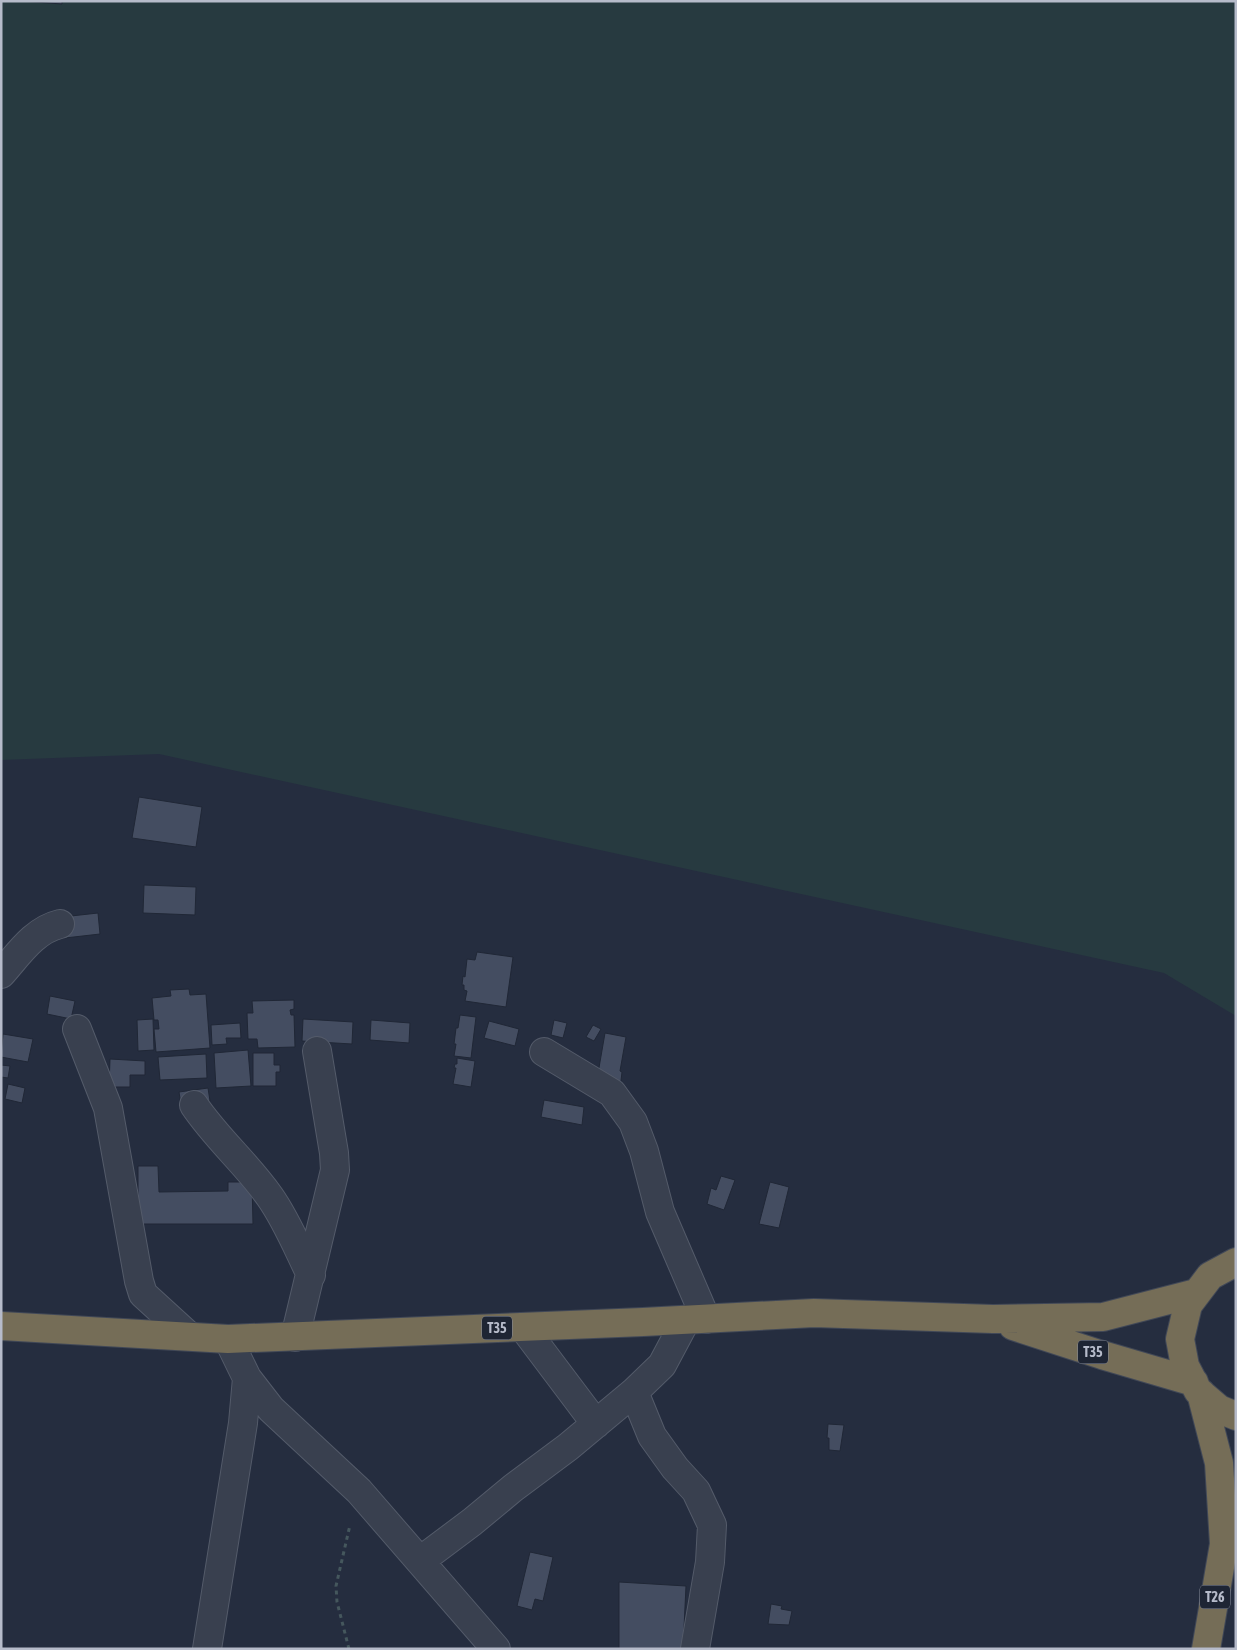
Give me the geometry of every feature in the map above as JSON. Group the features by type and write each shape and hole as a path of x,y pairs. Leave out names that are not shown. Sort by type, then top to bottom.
{"highway":[{"path":"1236,1262 1210,1276 1196,1294 1188,1305 1180,1339 1185,1366 1197,1387 1219,1409 1236,1416"},
{"name":"T35","path":"1,1326 228,1339 814,1313 993,1319 1103,1317 1196,1294"},
{"name":"T35","path":"993,1319 1197,1387"},
{"name":"T26","path":"1197,1387 1219,1463 1230,1534 1206,1649"}],"street":[{"path":"1,974 40,932 60,924"},
{"path":"77,1029 108,1108 137,1271 143,1294 189,1336"},
{"path":"295,1337 335,1170 317,1051"},
{"path":"420,1561 596,1424 634,1392 662,1365 696,1319 660,1212 644,1151 633,1122 612,1093 544,1052"},
{"path":"194,1106 214,1133 271,1198 311,1275"},
{"path":"523,1327 596,1424"},
{"path":"228,1339 247,1378 271,1409 359,1491 496,1649"},
{"path":"207,1649 243,1423 247,1378"},
{"path":"634,1392 652,1436 675,1468 696,1491 712,1525 710,1562 695,1649"}],"path":[{"path":"349,1649 337,1602 336,1586 359,1491"}],"shaded area":[{"path":"1,1 1236,1 1236,1016 1164,973 159,754 1,760"}],"building":[{"path":"21,1 62,1 62,4"},
{"path":"139,797 202,807 196,847 132,838"},
{"path":"144,885 196,887 195,915 143,913"},
{"path":"98,913 100,934 65,938 62,917"},
{"path":"477,952 513,957 506,1007 465,1001 467,991 464,990 464,985 462,985 467,959 475,960"},
{"path":"189,989 190,995 206,994 210,1048 156,1052 154,1029 159,1029 158,1020 154,1020 152,998 171,996 170,990"},
{"path":"50,996 75,1001 71,1019 47,1014"},
{"path":"294,1000 294,1009 290,1010 291,1015 294,1015 295,1047 258,1048 257,1039 248,1039 247,1013 253,1013 252,1001"},
{"path":"460,1015 476,1017 471,1058 454,1056 456,1028 458,1028"},
{"path":"153,1019 154,1050 138,1051 137,1020"},
{"path":"303,1019 353,1022 352,1044 302,1041"},
{"path":"371,1020 410,1023 409,1043 370,1040"},
{"path":"554,1020 567,1023 563,1038 551,1035"},
{"path":"489,1021 519,1029 515,1046 484,1038"},
{"path":"240,1023 241,1038 226,1038 227,1044 212,1045 211,1025"},
{"path":"593,1025 601,1029 594,1041 586,1037"},
{"path":"605,1033 626,1037 620,1071 622,1072 620,1089 596,1085"},
{"path":"3,1034 33,1039 28,1062 1,1057"},
{"path":"248,1050 251,1086 216,1088 214,1053"},
{"path":"253,1053 274,1053 274,1065 280,1065 280,1072 276,1072 276,1086 253,1086"},
{"path":"206,1054 207,1078 160,1080 158,1057"},
{"path":"457,1058 475,1061 471,1087 453,1084"},
{"path":"110,1059 145,1061 145,1075 130,1075 130,1087 109,1087"},
{"path":"1,1065 10,1066 8,1078 1,1077"},
{"path":"8,1084 25,1088 22,1103 5,1099"},
{"path":"208,1088 210,1101 181,1105 179,1092"},
{"path":"544,1100 584,1107 582,1125 541,1117"},
{"path":"138,1166 158,1166 159,1192 228,1191 228,1182 252,1182 253,1224 138,1224"},
{"path":"721,1176 735,1180 724,1210 707,1204 711,1188 716,1190"},
{"path":"770,1182 789,1187 779,1228 759,1224"},
{"path":"828,1424 844,1425 840,1451 829,1450 829,1438 827,1438"},
{"path":"530,1552 553,1557 543,1601 535,1599 532,1610 517,1606"},
{"path":"619,1582 686,1586 683,1649 619,1649"},
{"path":"771,1604 782,1606 781,1609 792,1611 789,1625 768,1624"}]}
